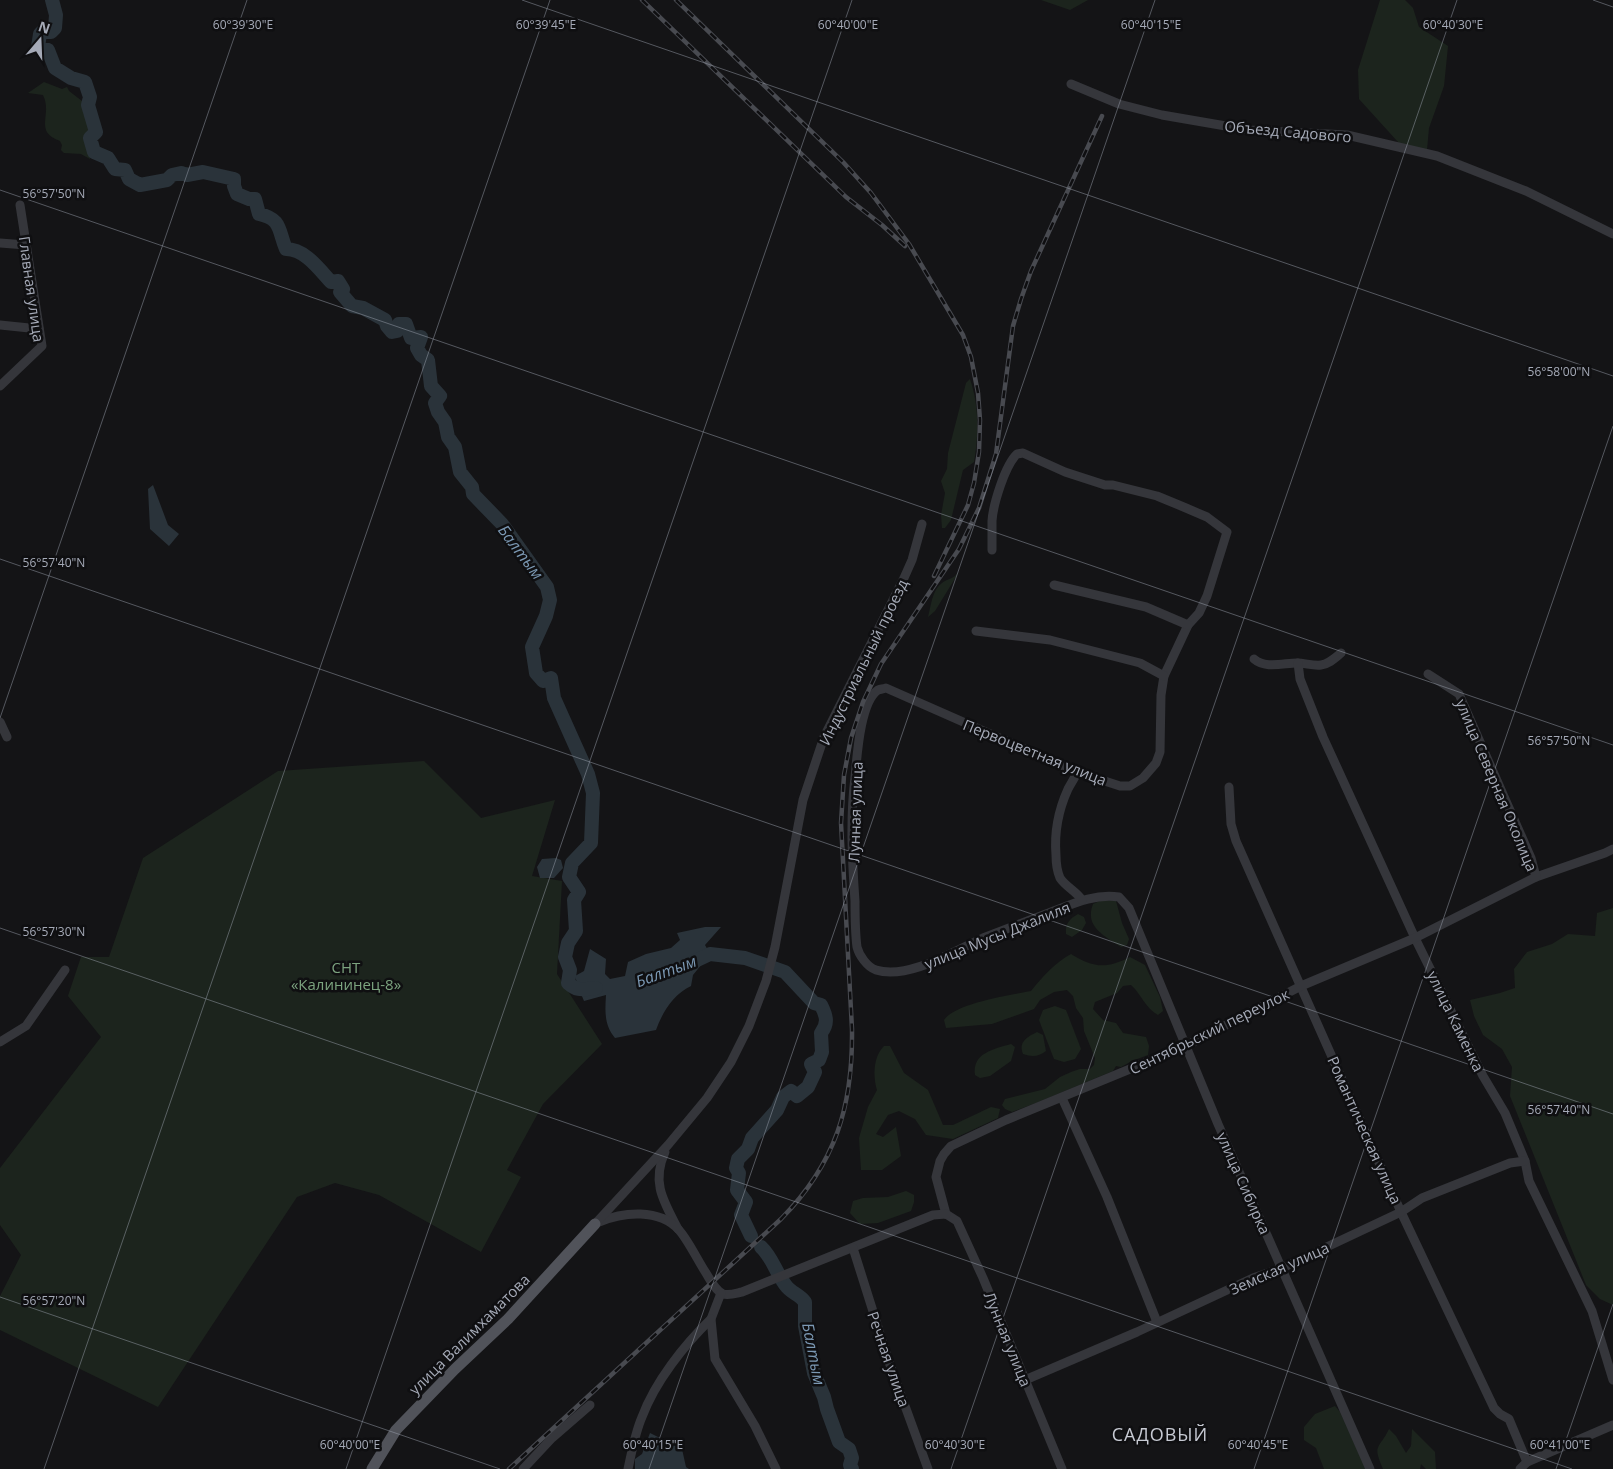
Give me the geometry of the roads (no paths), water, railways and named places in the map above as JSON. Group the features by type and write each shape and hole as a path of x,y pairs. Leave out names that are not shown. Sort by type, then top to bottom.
{"main road":[{"name":"улица Валимхаматова","path":"372,1469 396,1430 455,1369 508,1319 595,1224"}],"street":[{"name":"Объезд Садового","path":"1071,84 1119,104 1162,115 1249,130 1348,135 1437,156 1526,192 1613,234"},
{"name":"Главная улица","path":"0,386 42,346 20,204"},
{"path":"0,243 26,245"},
{"path":"0,325 39,329"},
{"name":"Первоцветная улица","path":"886,688 1077,772 1120,786 1130,786 1150,771 1160,752 1164,676 1188,625 1199,613 1207,596 1227,532 1207,517 1157,496 1113,485 1105,485 1066,472 1023,453 1016,454 1009,464 994,507 992,550"},
{"name":"Индустриальный проезд","path":"595,1224 668,1145 707,1098 731,1062 749,1026 766,981 775,947 803,800 824,737 904,578 917,545 922,524"},
{"path":"1054,585 1146,607 1188,625"},
{"path":"976,631 1050,640 1140,663 1164,676"},
{"path":"1254,658 1257,661 1275,665 1298,663 1321,665 1332,661 1341,653"},
{"name":"улица Каменка","path":"1298,663 1300,679 1323,738 1415,938 1483,1076 1505,1113 1525,1161 1529,1181 1592,1311 1613,1380"},
{"name":"улица Северная Околица","path":"1428,674 1459,694 1531,858 1534,878"},
{"name":"Лунная улица","path":"874,970 868,965 857,948 851,838 852,804 860,730 866,710 873,697 878,690 886,688"},
{"path":"0,722 7,737"},
{"path":"1077,772 1063,802 1055,830 1059,876 1082,900"},
{"name":"Романтическая улица","path":"1229,787 1230,816 1236,841 1401,1212 1494,1408 1508,1419 1523,1466"},
{"name":"Сентябрьский переулок","path":"946,1214 936,1177 940,1161 952,1146 1006,1120 1186,1046 1300,986 1415,938 1534,878 1605,853 1613,848"},
{"name":"улица Мусы Джалиля","path":"874,970 889,972 919,967 984,938 1082,900 1109,895 1119,897"},
{"name":"улица Сибирка","path":"1119,897 1129,908 1218,1124 1370,1469"},
{"path":"0,1042 26,1026 65,970"},
{"path":"1062,1098 1107,1198 1157,1322"},
{"path":"668,1145 660,1161 658,1176 662,1199 712,1284 721,1293 734,1294 742,1292 933,1215 946,1214"},
{"name":"Земская улица","path":"1025,1380 1253,1278 1282,1268 1401,1212 1422,1198 1510,1163 1525,1161"},
{"path":"595,1224 611,1217 637,1214 660,1219 679,1230"},
{"name":"Лунная улица","path":"946,1214 957,1221 1062,1469"},
{"name":"Речная улица","path":"853,1248 889,1362 928,1469"},
{"path":"721,1293 711,1319 714,1359 755,1426 776,1469"},
{"path":"628,1469 638,1426 654,1392 698,1331 711,1319"},
{"path":"523,1469 552,1438 590,1405"},
{"path":"1523,1466 1613,1425"}],"water":[{"path":"153,485 168,525 179,534 169,546 150,529 148,489"},
{"path":"556,858 561,860 563,868 554,878 540,878 537,867 542,859"},
{"path":"705,927 721,927 705,945 710,954 693,975 691,986 669,1004 656,1030 615,1038 607,1023 606,995 584,1001 575,976 584,971 590,949 606,959 605,974 610,979 625,976 628,962 646,954 671,948 680,940 677,933"},
{"path":"650,1433 682,1449 686,1467 689,1469 635,1469 635,1459 642,1454"}],"waterway":[{"name":"Балтым","path":"52,0 56,15 55,28 51,32 43,31 40,34 38,47 48,50 55,68 71,78 85,82 90,97 88,105 96,132 90,138 94,152 108,158 115,169 125,170 129,179 140,185 167,180 172,175 181,173 187,175 203,172 234,179 237,194 249,199 255,199 259,214 276,222 286,249 299,252 305,256 331,282 338,281 343,289 340,292 352,306 363,308 385,320 392,332 397,331 399,324 406,324 411,338 421,337 417,348 421,355 428,360 431,386 440,396 435,403 438,412 445,422 448,437 455,447 460,472 472,487 473,494 502,524 547,587 550,600 546,616 532,647 536,673 543,681 551,678 554,698 588,774 593,793 591,843 572,863 569,877 579,892 574,900 576,931 568,943 565,957 570,970 568,983 578,989 596,988"},
{"name":"Балтым","path":"693,962 710,954 745,958 785,972 814,1003 821,1005 825,1016 826,1022 821,1033 822,1052 819,1060 811,1064 815,1072 808,1087 797,1096 791,1091 783,1097 777,1110 752,1138 748,1149 738,1159 736,1168 739,1173 737,1190 746,1202 741,1215 751,1236"},
{"name":"Балтым","path":"761,1247 769,1256 787,1287 805,1302 805,1326 814,1373 839,1442 849,1449 852,1458 850,1465 852,1469"}],"railway":[{"path":"642,0 846,197 905,246"},
{"path":"676,0 843,162 871,193 909,244 963,335 971,357 978,393 980,420 979,452 968,505 934,576"},
{"path":"509,1469 781,1219 800,1198 828,1155 838,1132 844,1108 849,1083 851,1057 852,1029 841,823 844,775 851,738 863,702 881,664 959,549 979,508 996,454 1013,326 1021,299 1031,271 1102,116"}],"district":[{"name":"САДОВЫЙ","path":"1160,1434"}],"park label":[{"name":"СНТ «Калининец-8»","path":"346,976"}]}
